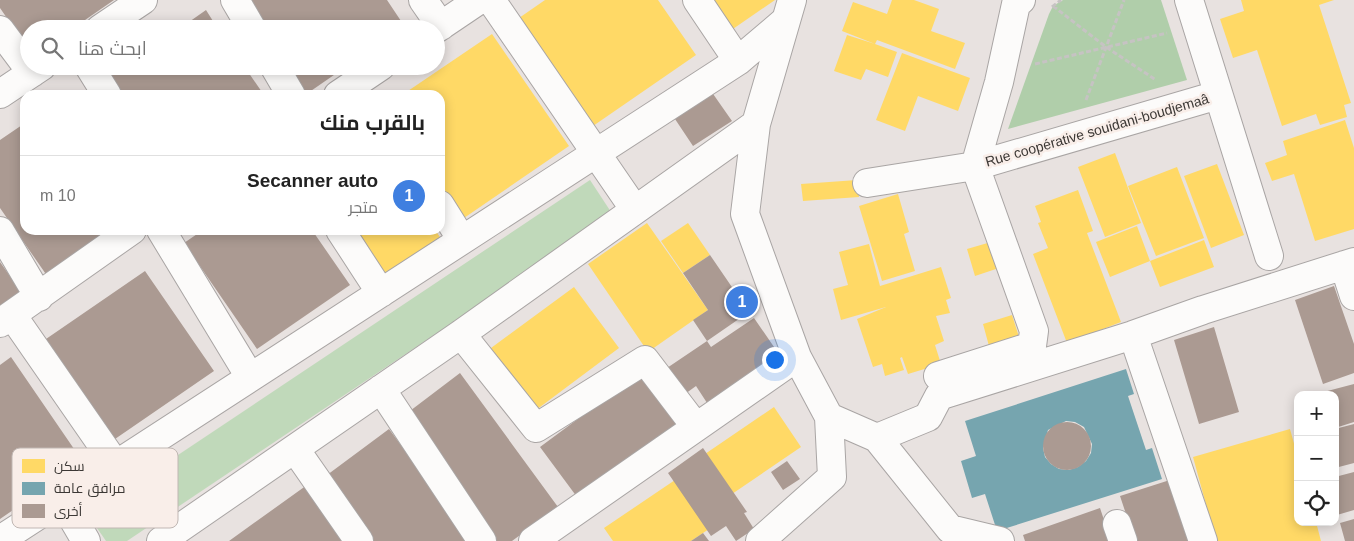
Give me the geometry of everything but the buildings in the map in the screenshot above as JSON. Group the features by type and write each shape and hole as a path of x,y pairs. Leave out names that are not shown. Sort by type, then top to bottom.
{"street":[{"path":"113,20 143,0"},
{"path":"235,0 247,20"},
{"path":"423,0 434,20"},
{"path":"445,22 478,0"},
{"path":"491,0 635,210"},
{"path":"697,0 738,61"},
{"name":"Rue coopérative souidani-boudjemaâ","path":"1189,0 1269,256"},
{"name":"Rue coopérative souidani-boudjemaâ","path":"938,376 1032,346 1034,331 975,166 999,82 1016,1"},
{"path":"142,448 738,61 789,10"},
{"path":"760,541 832,477 828,417 797,358 745,214 756,124 789,10"},
{"path":"0,30 20,52"},
{"path":"0,94 29,75"},
{"path":"95,75 104,90"},
{"path":"279,75 288,90"},
{"path":"349,90 371,80"},
{"name":"Rue coopérative souidani-boudjemaâ","path":"867,183 975,166 1218,95"},
{"path":"162,541 196,531 295,449 461,334 756,124"},
{"path":"445,213 462,240"},
{"path":"0,231 39,297"},
{"path":"103,448 6,319 125,235"},
{"path":"164,235 250,378"},
{"path":"343,235 381,293"},
{"path":"877,438 928,417 939,396 1133,335 1203,310 1349,263 1354,296"},
{"path":"461,334 536,428 645,360 696,427"},
{"path":"1133,335 1202,541"},
{"path":"533,541 797,358"},
{"path":"381,389 482,541"},
{"path":"828,417 877,438 950,529 1000,541"},
{"path":"295,449 359,541"},
{"path":"0,540 19,528"},
{"path":"78,528 86,541"}],"path":[{"path":"1085,101 1124,0"},
{"path":"1053,6 1106,47 1157,81"},
{"path":"1031,65 1197,26"}],"green space":[{"path":"1063,0 1161,0 1187,80 1008,129 1049,14 1053,6"},
{"path":"590,180 613,215 178,507 178,455"},
{"path":"97,528 146,528 127,541 106,541"}],"place":[{"name":"Secanner auto","path":"742,302"}]}
